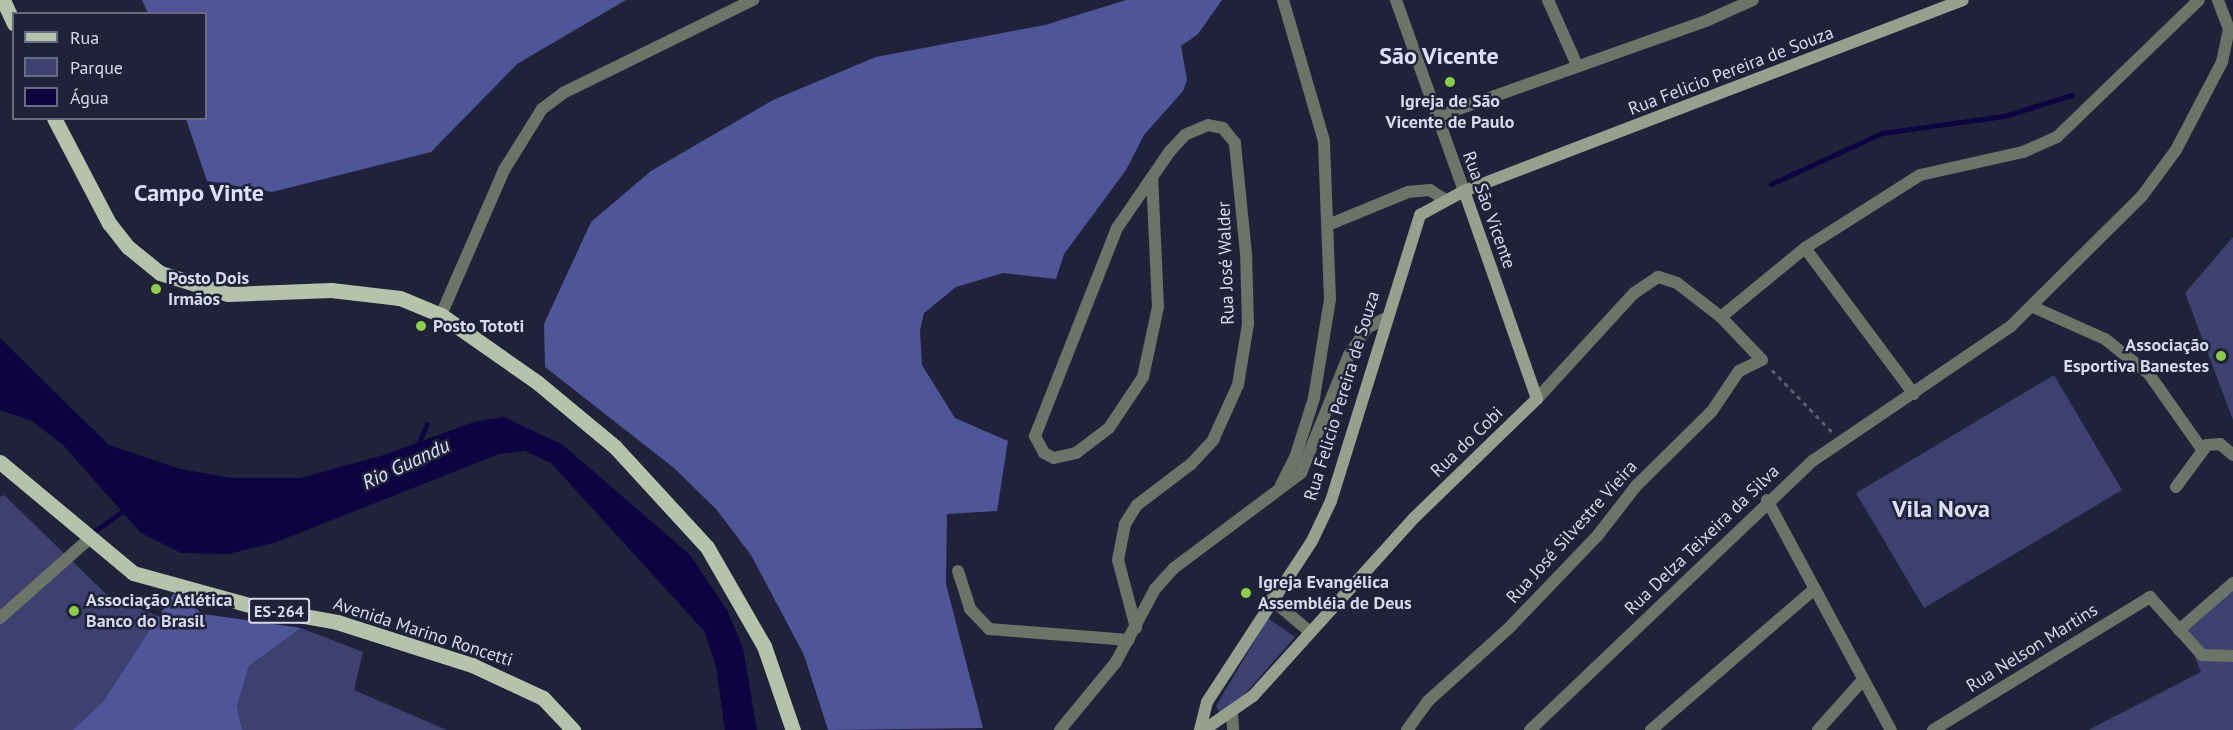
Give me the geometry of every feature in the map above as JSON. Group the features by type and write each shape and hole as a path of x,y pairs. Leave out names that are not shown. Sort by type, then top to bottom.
{"main road":[{"path":"3,0 12,20"},
{"name":"Rua Felicio Pereira de Souza","path":"1200,730 1207,702 1271,599 1312,541 1331,501 1384,319 1416,221 1444,200 1464,191 1963,0"},
{"path":"55,120 109,223 128,247 160,273 228,294 372,291 441,315 538,383 615,447 681,515 723,573 764,646 794,730"},
{"name":"Rua São Vicente","path":"1464,191 1538,399"},
{"name":"Rua do Cobi","path":"1204,730 1232,714 1414,518 1538,399"},
{"name":"Avenida Marino Roncetti","path":"0,462 89,539 133,573 157,582 337,622 472,665 543,698 573,730"}],"street":[{"path":"441,315 504,170 542,109 563,93 753,0"},
{"path":"1278,488 1305,429 1323,354 1329,299 1328,225 1321,124 1283,0"},
{"name":"Rua São Vicente","path":"1396,0 1464,191"},
{"path":"1548,0 1577,65"},
{"path":"1436,117 1753,0"},
{"path":"1721,317 1805,248 1920,175 2047,143 2199,0"},
{"name":"Rua Delza Teixeira da Silva","path":"1530,730 1767,500 1840,440 1914,394 2033,307 2142,196 2176,150 2228,41 2228,18 2218,0"},
{"name":"Rua José Walder","path":"1136,628 1118,560 1125,524 1137,505 1191,464 1214,440 1238,385 1248,324 1242,185 1232,136 1217,125 1197,127 1170,151 1152,177 1117,228 1098,269 1036,428 1044,453 1058,458 1076,453 1109,428 1143,377 1158,307 1152,177"},
{"path":"1328,225 1408,192 1430,190 1444,200"},
{"path":"1805,248 1914,394"},
{"name":"Rua do Cobi","path":"1538,399 1650,279 1668,278 1721,317 1762,360"},
{"path":"2033,307 2104,339 2149,374 2201,448"},
{"path":"1060,730 1129,640 1155,589 1174,568 1212,544 1306,465 1335,383 1357,340 1384,319"},
{"name":"Rua José Silvestre Vieira","path":"1407,730 1428,701 1591,543 1636,486 1712,411 1738,371 1762,360"},
{"path":"2176,487 2201,448 2220,444 2233,455"},
{"path":"1767,500 1862,681 1892,730"},
{"path":"0,618 89,539"},
{"path":"958,571 970,609 989,629 1129,640"},
{"path":"2233,583 2179,630 2202,656 2233,656"},
{"path":"1651,730 1813,590"},
{"name":"Rua Nelson Martins","path":"1933,730 2150,597 2179,630"},
{"path":"1271,599 1310,632"},
{"path":"1818,730 1862,681"},
{"path":"1232,714 1233,730"}],"path":[{"path":"1762,360 1840,440"}],"green space":[{"name":"Associação Esportiva Banestes","path":"2233,237 2233,420 2185,293"},
{"path":"2054,375 2122,490 1924,608 1856,493"},
{"name":"Associação Atlética Banco do Brasil","path":"4,495 106,594 188,629 88,730 0,730 0,497"},
{"path":"2233,586 2233,730 2088,730 2201,672 2184,631"},
{"path":"1268,618 1295,637 1238,702 1220,713 1216,706"},
{"path":"301,628 363,652 354,690 447,730 242,730 237,706 249,666"}],"shaded area":[{"path":"142,0 626,0 517,64 431,152 272,192 207,181 186,120 207,120 207,12 148,12"},
{"path":"1126,0 1222,0 1198,34 1181,46 1187,80 1183,91 1144,135 1126,170 1064,254 1056,279 1003,273 956,287 924,313 920,330 922,365 955,418 1008,441 997,511 947,514 946,584 983,728 828,730 804,655 751,555 716,509 674,468 545,367 544,324 591,222 651,171 773,100 876,57 1045,25"},
{"path":"174,593 203,614 301,628 249,666 237,706 242,730 73,730 103,702"}],"water":[{"name":"Rio Guandu","path":"0,338 109,445 180,469 232,478 300,478 384,455 474,422 504,417 563,445 690,555 727,610 743,648 757,730 725,730 716,666 704,631 551,463 525,451 499,454 274,543 228,554 181,553 141,533 63,445 32,421 0,410"}],"waterway":[{"path":"1771,184 1882,133 2004,116 2072,95"},
{"name":"Rio Guandu","path":"417,447 427,424"},
{"path":"92,533 127,508"}],"place":[{"name":"Igreja de São Vicente de Paulo","path":"1450,82"},
{"name":"Posto Dois Irmãos","path":"156,289"},
{"name":"Posto Tototi","path":"421,326"},
{"name":"Associação Esportiva Banestes","path":"2221,356"},
{"name":"Igreja Evangélica Assembléia de Deus","path":"1246,593"},
{"name":"Associação Atlética Banco do Brasil","path":"74,611"}],"district":[{"name":"São Vicente","path":"1439,56"},
{"name":"Campo Vinte","path":"199,193"},
{"name":"Vila Nova","path":"1941,509"}]}
